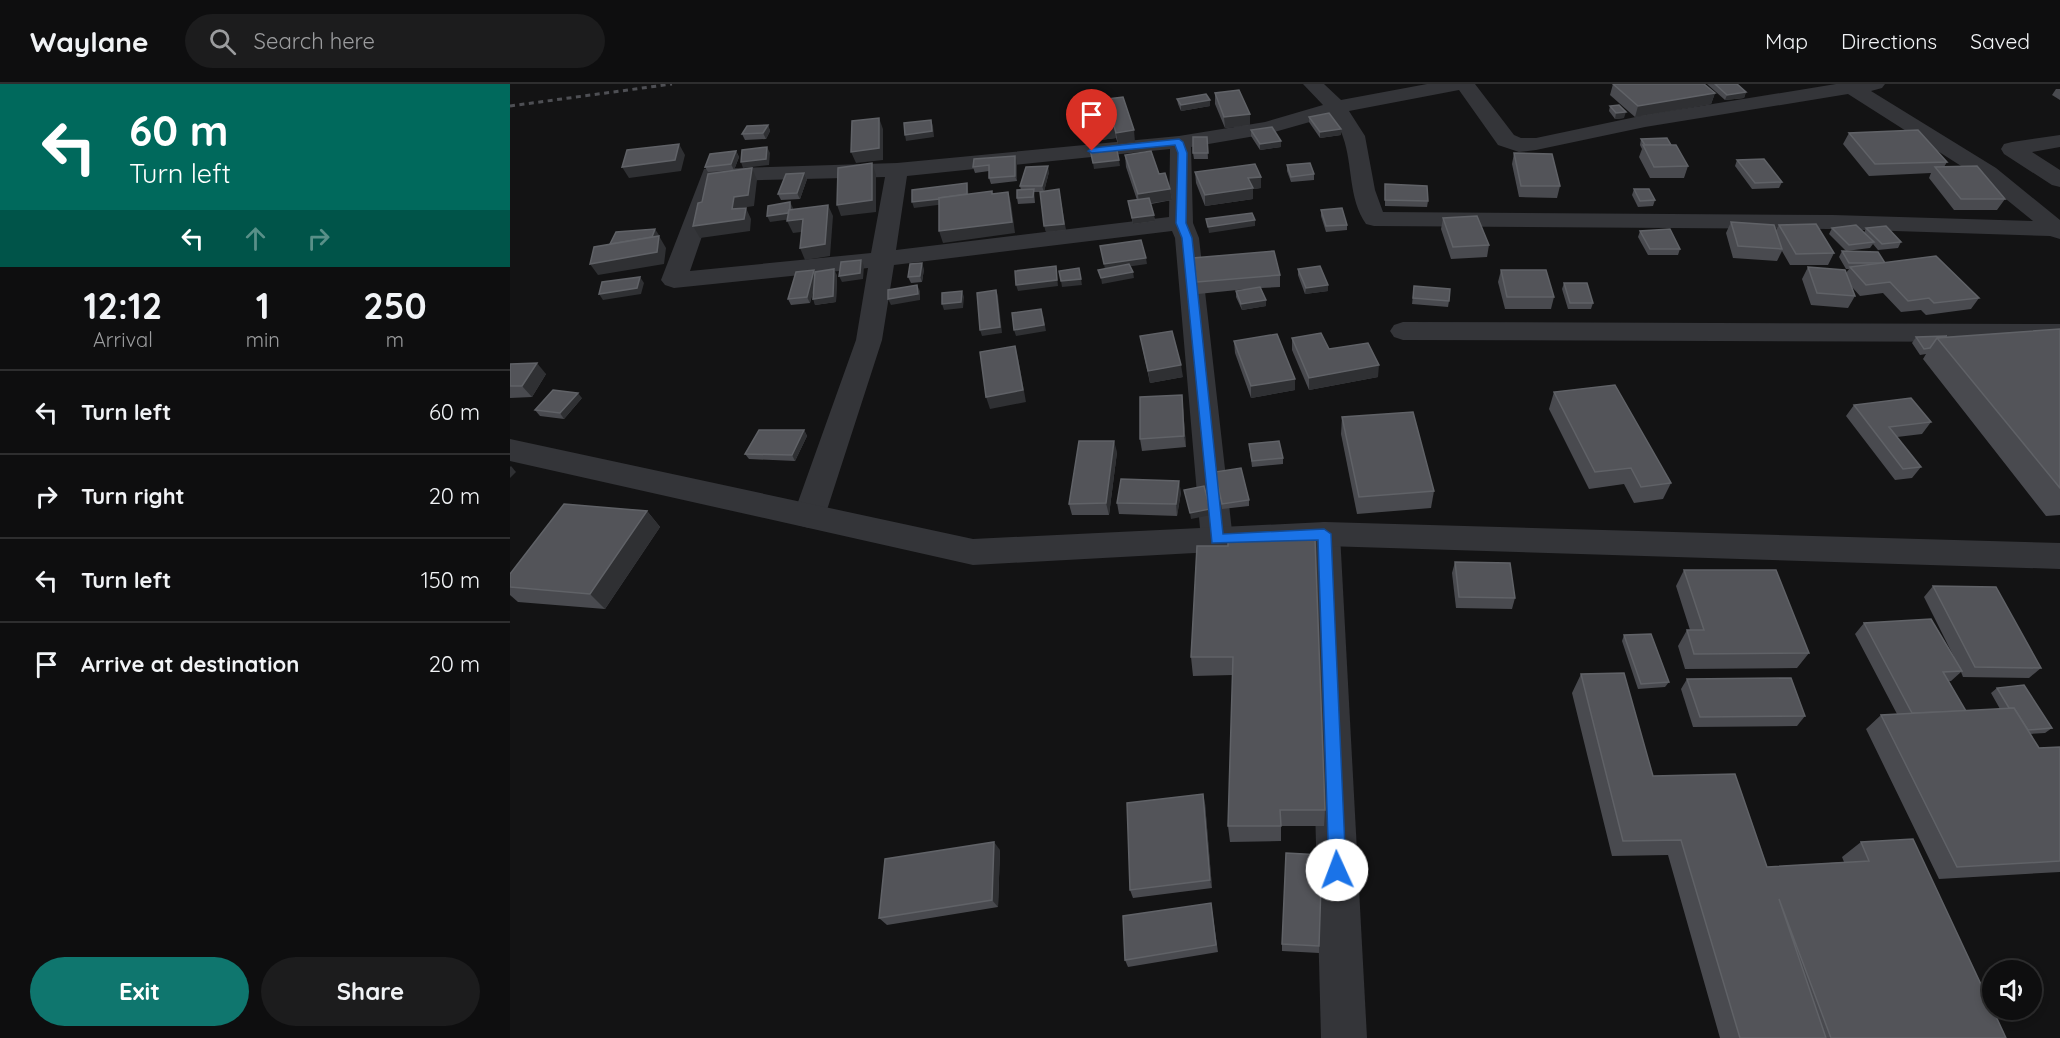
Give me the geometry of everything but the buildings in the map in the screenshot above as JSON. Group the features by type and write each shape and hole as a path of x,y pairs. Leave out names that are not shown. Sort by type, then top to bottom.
{"street":[{"path":"1313,84 1337,108 1354,136 1364,190 1374,219 1833,222 2058,230"},
{"path":"1181,223 883,260 674,280 712,174 897,170 1179,142 1267,128 1337,108 1460,84"},
{"path":"1465,84 1506,140 1519,145 1536,144 1849,86 1875,84"},
{"path":"1849,86 1988,173 2058,230"},
{"path":"2060,141 2012,149 2060,180"},
{"path":"1179,142 1182,153 1181,223 1187,238 1217,540"},
{"path":"809,516 869,340 897,170"},
{"path":"1403,331 2060,333"},
{"path":"510,450 973,552 1324,534 2060,556"},
{"path":"1324,534 1344,1038"}],"railway":[{"path":"510,106 672,84"}],"route":[{"path":"1092,151 1179,142 1182,153 1181,223 1187,238 1217,540 1324,534 1337,870"}]}
